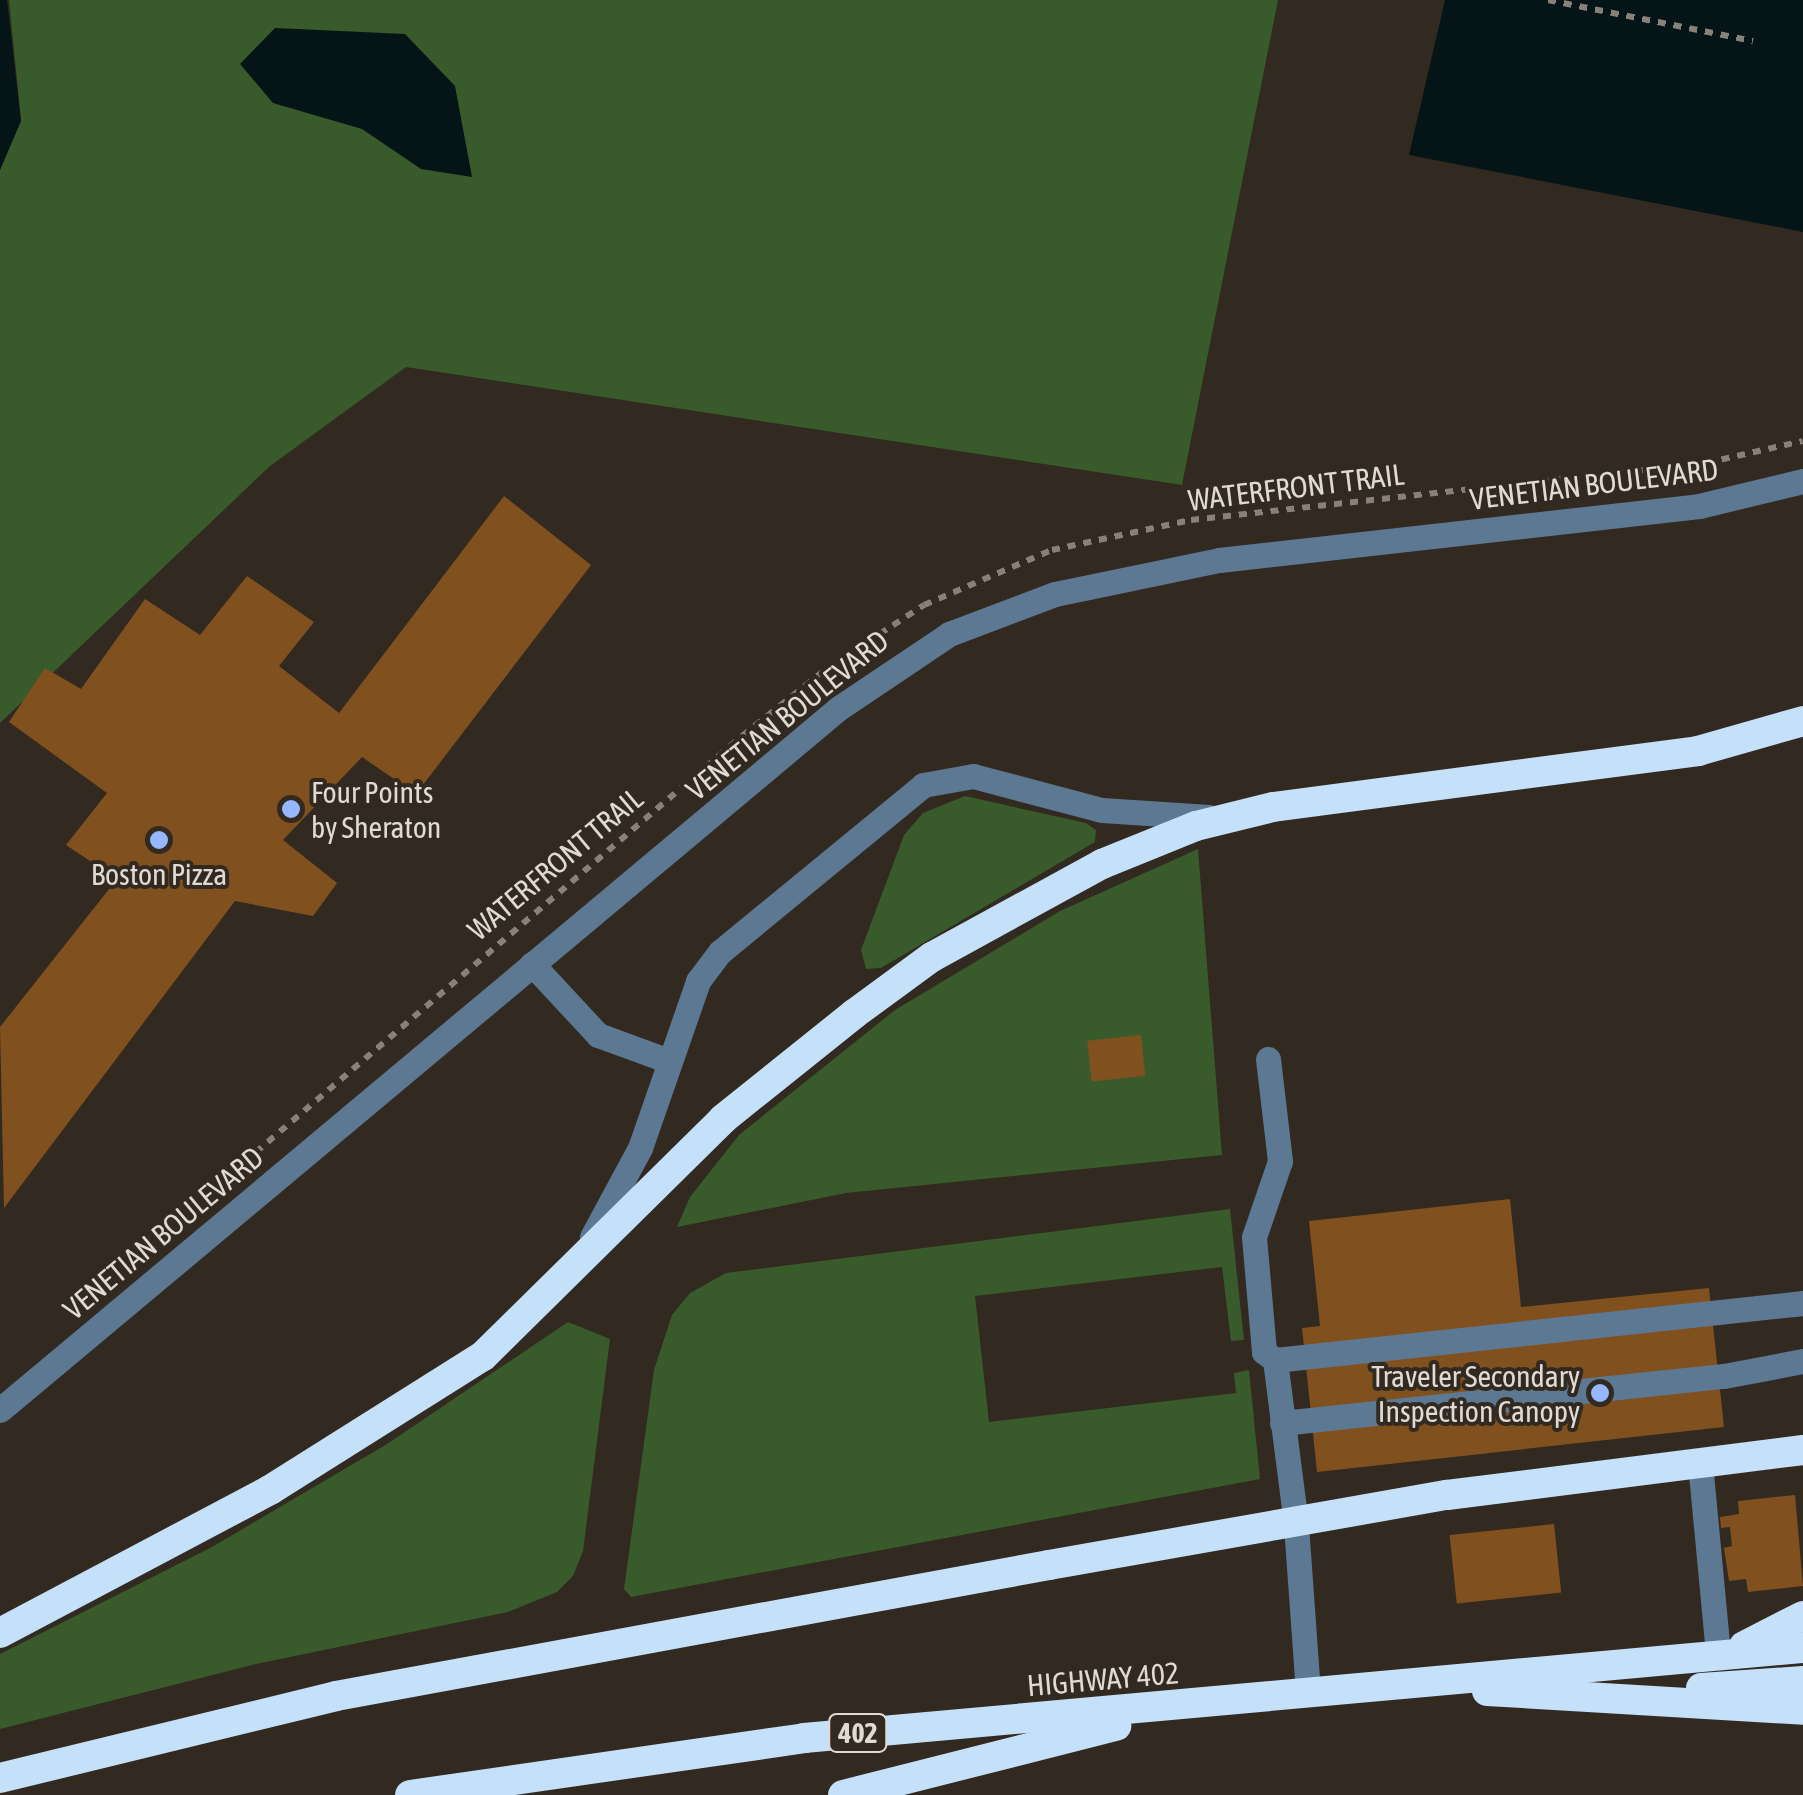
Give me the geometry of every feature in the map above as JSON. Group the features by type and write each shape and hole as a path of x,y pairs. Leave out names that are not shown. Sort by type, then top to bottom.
{"highway":[{"path":"0,1632 270,1490 406,1408 483,1356 723,1119 932,957 1102,864 1234,816 1698,751 1803,721"},
{"path":"2,1777 336,1696 1448,1496 1803,1450"},
{"path":"1718,1654 1803,1619"},
{"name":"HIGHWAY 402","path":"410,1795 804,1738 1170,1709 1803,1648"},
{"path":"1583,1697 1803,1680"},
{"path":"1389,1686 1803,1710"},
{"path":"843,1795 1049,1747 1170,1709"}],"street":[{"name":"VENETIAN BOULEVARD","path":"0,1410 839,708 949,634 1005,609 1219,560 1699,506 1803,481"},
{"path":"559,1280 624,1183 698,981 720,952 922,785 973,776 1102,810 1234,816"},
{"path":"532,964 598,1035 668,1061"},
{"path":"1268,1059 1280,1162 1254,1237 1264,1352 1275,1360 1803,1303"},
{"path":"1275,1360 1296,1526 1308,1694"},
{"path":"1282,1423 1724,1376 1803,1361"},
{"path":"1700,1463 1718,1654"}],"path":[{"path":"1548,0 1753,41"},
{"name":"WATERFRONT TRAIL","path":"199,1201 742,736 826,668 924,604 1052,550 1191,520 1706,463 1803,440"}],"green space":[{"path":"9,0 1278,0 1182,485 406,367 270,466 0,723 0,170 21,120"},
{"path":"965,796 1086,823 1096,830 1095,842 881,968 866,969 861,950 904,835 923,813"},
{"path":"1198,849 1222,1155 846,1193 677,1227 690,1197 739,1135 895,1010 1060,911"},
{"path":"1230,1209 1244,1340 1231,1341 1222,1267 975,1296 989,1422 1236,1393 1234,1373 1249,1370 1260,1479 631,1597 624,1589 654,1370 672,1315 690,1293 726,1273"},
{"path":"568,1322 610,1339 583,1551 573,1576 557,1592 508,1612 256,1664 0,1729 0,1654 212,1547 387,1444"}],"shaded area":[{"path":"0,0 7,0 21,121 0,170"},
{"path":"1445,0 1803,0 1803,232 1409,155"},
{"path":"275,28 405,34 455,86 472,177 421,169 362,129 273,103 240,64"}],"building":[{"path":"504,496 591,565 416,794 362,757 283,840 337,883 313,916 235,901 4,1208 0,1027 117,879 66,845 107,793 9,722 45,668 81,689 145,599 200,635 247,576 314,622 279,666 339,713"},
{"path":"1141,1035 1145,1076 1092,1081 1087,1041"},
{"path":"1510,1199 1521,1307 1709,1288 1724,1427 1317,1472 1302,1328 1320,1326 1309,1221"},
{"path":"1795,1495 1803,1586 1748,1592 1746,1579 1729,1581 1724,1548 1732,1546 1730,1527 1721,1528 1720,1517 1739,1514 1738,1501"},
{"path":"1554,1524 1561,1593 1457,1604 1450,1535"}],"place":[{"name":"Four Points by Sheraton","path":"291,809"},
{"name":"Boston Pizza","path":"159,840"},
{"name":"Traveler Secondary Inspection Canopy","path":"1600,1393"}]}
